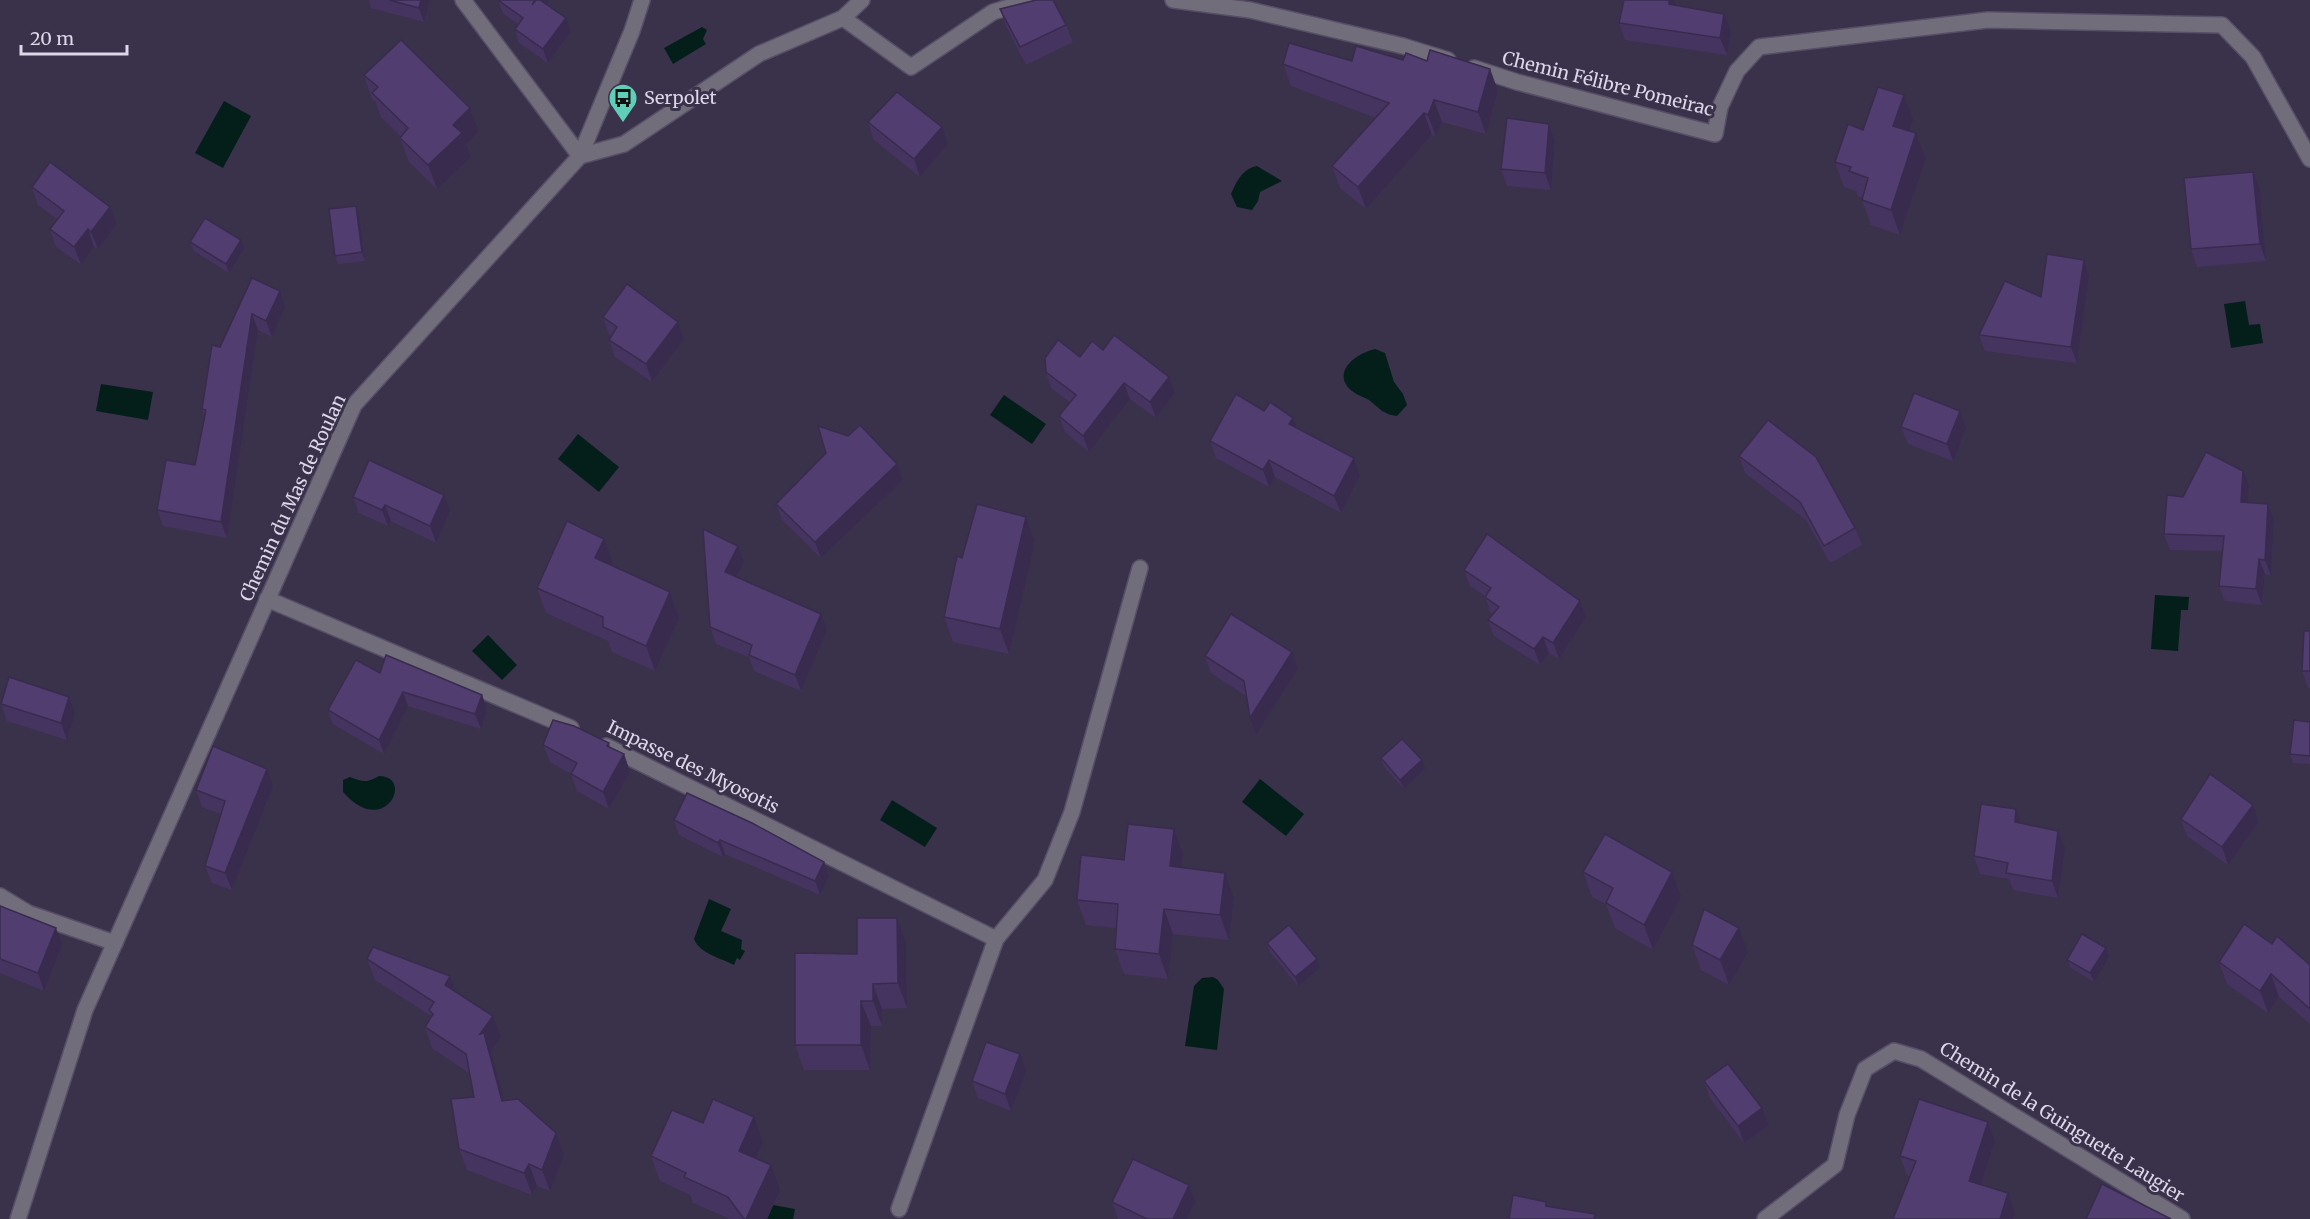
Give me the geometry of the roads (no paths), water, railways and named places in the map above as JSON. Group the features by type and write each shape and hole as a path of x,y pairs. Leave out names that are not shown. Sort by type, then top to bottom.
{"street":[{"path":"464,0 580,156"},
{"path":"580,156 632,31 642,0"},
{"path":"580,156 624,144 759,54 843,18 862,0"},
{"path":"843,18 910,66 993,12 1032,0"},
{"name":"Chemin Félibre Pomeirac","path":"1173,0 1250,10 1402,46 1517,82 1715,134 1720,107 1737,71 1760,47 1988,20 2222,25 2253,57 2310,159"},
{"name":"Chemin du Mas de Roulan","path":"18,1219 85,1010 354,405 580,156"},
{"path":"898,1209 996,939 1045,880 1072,812 1140,568"},
{"name":"Impasse des Myosotis","path":"267,599 587,736 996,939"},
{"path":"0,896 28,913 115,943"},
{"name":"Chemin de la Guinguette Laugier","path":"1765,1219 1835,1165 1847,1115 1865,1069 1894,1051 1921,1059 2182,1219"}],"place":[{"name":"Serpolet","path":"623,124"}]}
